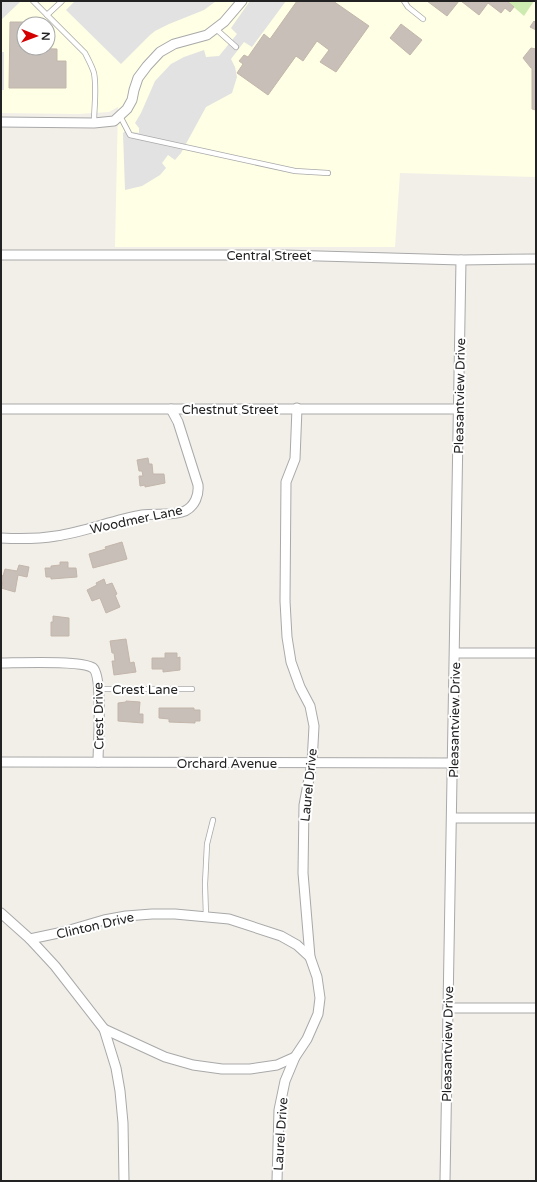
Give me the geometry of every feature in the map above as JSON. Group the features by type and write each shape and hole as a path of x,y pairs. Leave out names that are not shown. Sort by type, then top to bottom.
{"street":[{"path":"1,122 94,123 114,121 128,109 138,78 160,52 174,44 207,35 224,22 242,1"},
{"name":"Central Street","path":"1,255 284,255 461,260 536,259"},
{"name":"Pleasantview Drive","path":"445,1181 461,260"},
{"name":"Laurel Drive","path":"277,1181 279,1110 285,1081 295,1057 308,1039 318,1014 320,998 317,977 310,957 303,873 304,805 312,763 314,726 310,706 300,687 291,662 287,637 285,601 286,482 295,459 297,408"},
{"name":"Chestnut Street","path":"1,409 459,409"},
{"name":"Woodmer Lane","path":"1,538 56,536 142,515 185,511 196,499 198,485 178,422 171,409"},
{"path":"455,653 536,653"},
{"name":"Crest Drive","path":"1,663 79,664 86,665 96,672 99,689 98,762"},
{"name":"Orchard Avenue","path":"1,762 453,764"},
{"path":"452,818 536,818"},
{"path":"1,913 30,939 55,966 104,1029 116,1068 120,1091 123,1123 124,1181"},
{"name":"Clinton Drive","path":"30,939 63,932 104,920 126,916 175,914 229,920 281,936 297,945 310,957"},
{"path":"448,1008 536,1008"},
{"path":"104,1029 165,1057 193,1065 222,1069 250,1069 277,1065 295,1057"}],"lane":[{"path":"33,1 85,53 94,73 94,123"},
{"path":"47,15 62,1"},
{"path":"404,1 408,7 423,19"},
{"path":"216,29 236,47"},
{"path":"120,116 130,135 295,171 328,173"},
{"name":"Crest Lane","path":"99,689 192,689"},
{"path":"206,917 205,884 207,844 213,820"}],"shaded area":[{"path":"1,1 536,1 536,177 400,173 395,247 115,247 118,107 109,112 78,114 1,113"},
{"path":"1,1 20,1 20,2 1,20"},
{"path":"75,1 216,1 204,10 155,31 121,64 66,10"},
{"path":"250,1 286,1 252,47 244,42 231,59 235,67 237,77 232,93 206,107 181,153 175,160 168,155 162,163 166,168 160,175 142,186 125,190 123,133 129,128 131,132 139,133 139,128 135,123 155,81 171,64 184,57 204,50 206,57 219,56 237,34 231,28"},
{"path":"1,52 4,52 4,90 1,90"}],"green space":[{"path":"507,1 534,1 524,16"}],"building":[{"path":"297,1 333,1 369,26 336,72 320,62 329,50 317,41 303,61 296,56 268,95 237,73 243,64 239,61 244,55 248,57 264,34 270,39"},
{"path":"427,1 459,1 447,16"},
{"path":"461,1 507,1 514,7 510,12 505,8 501,13 488,3 479,15"},
{"path":"534,21 536,23 536,30 530,27"},
{"path":"10,22 16,22 16,56 56,56 57,49 57,61 66,61 66,88 9,88"},
{"path":"401,24 422,40 410,55 390,38"},
{"path":"531,48 536,49 536,110 532,109 532,68 523,58"},
{"path":"148,458 149,464 152,464 153,474 164,474 165,483 145,487 145,485 140,486 139,476 143,476 142,471 139,471 137,460"},
{"path":"122,542 127,559 93,568 89,554"},
{"path":"60,562 68,562 68,568 76,568 77,577 51,579 51,577 46,577 45,568 60,565"},
{"path":"19,565 29,567 27,577 18,575 15,592 1,588 3,582 1,582 1,575 3,576 5,569 17,571"},
{"path":"104,579 106,585 112,583 117,594 115,595 120,607 106,613 100,598 92,601 87,590 97,585 96,583"},
{"path":"53,616 69,618 69,636 51,636 51,622 53,622"},
{"path":"126,639 130,663 134,662 136,672 114,675 112,661 115,661 110,641"},
{"path":"165,653 177,653 177,658 180,657 180,670 163,672 163,669 152,669 152,658 165,658"},
{"path":"126,701 140,702 139,714 143,714 143,723 118,721 118,703"},
{"path":"159,708 194,708 194,710 200,710 200,721 195,721 195,723 169,722 169,719 159,718"}]}
